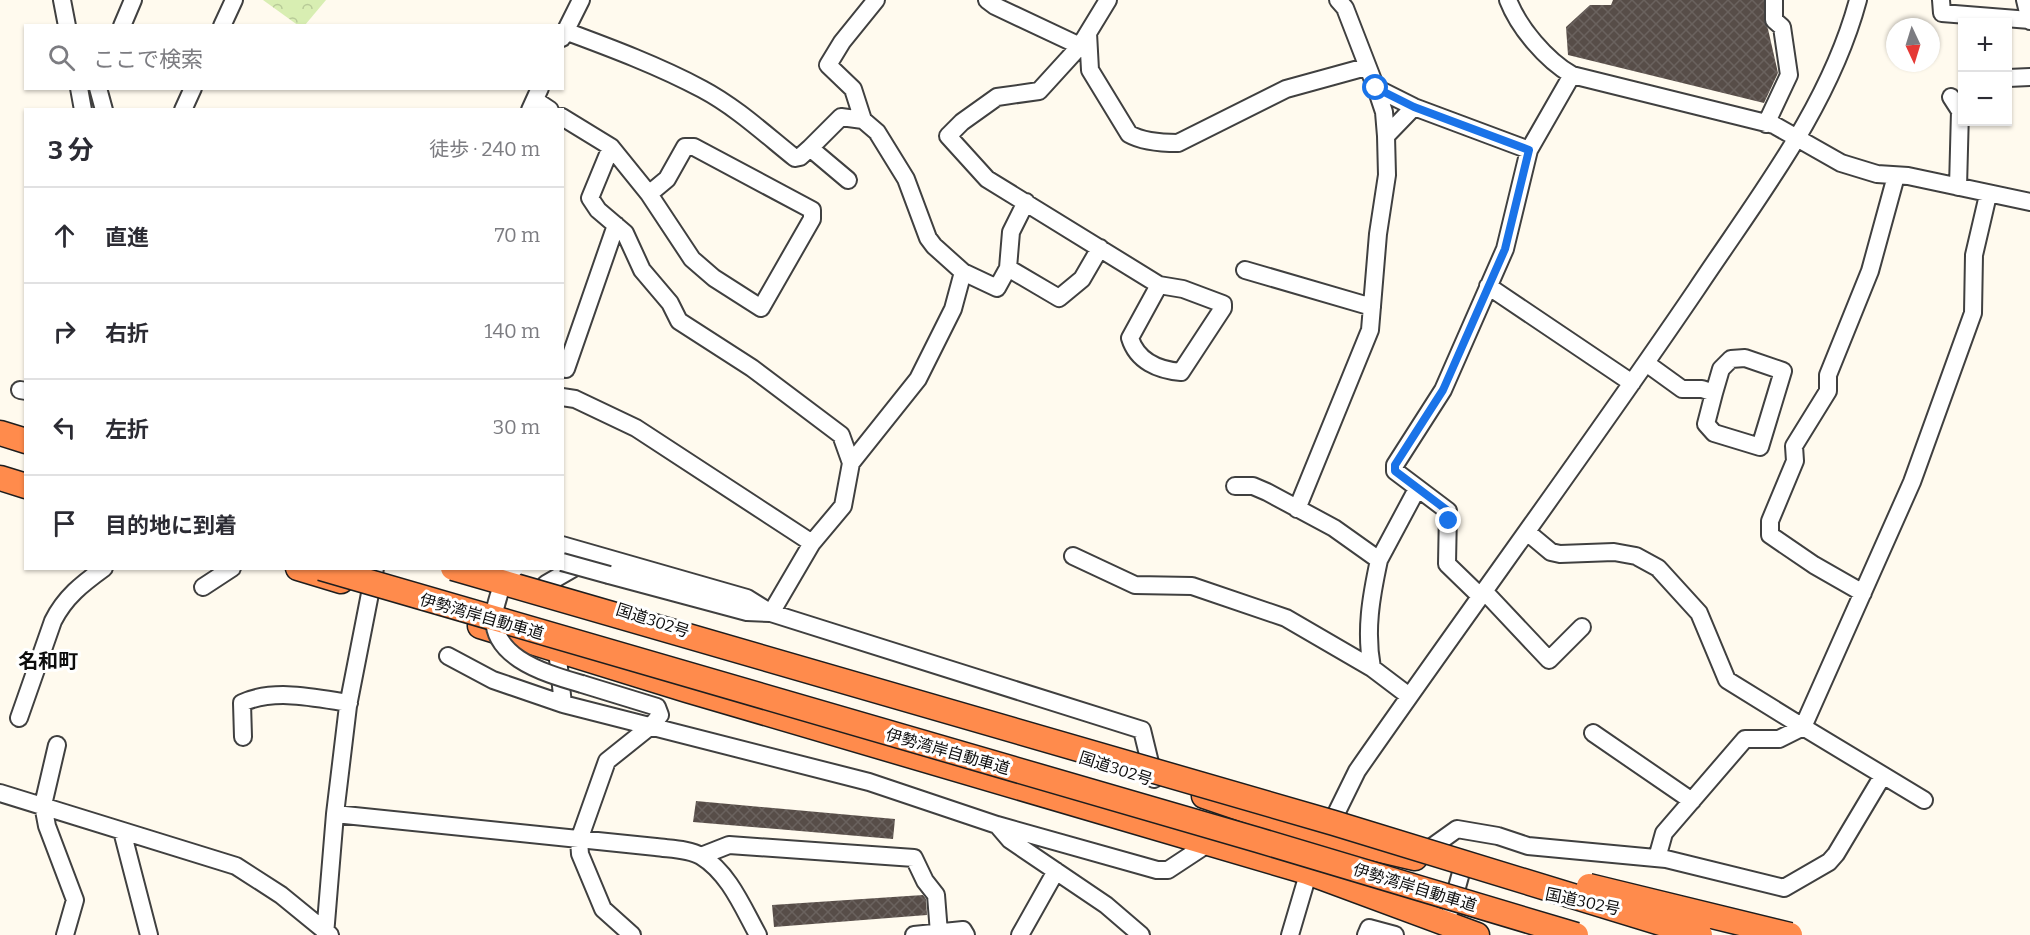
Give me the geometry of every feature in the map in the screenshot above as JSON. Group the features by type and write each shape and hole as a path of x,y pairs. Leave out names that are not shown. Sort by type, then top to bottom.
{"highway":[{"path":"0,435 24,442"},
{"path":"0,477 24,483"},
{"path":"311,570 372,579 556,650 1308,872 1446,930 1477,935"},
{"name":"伊勢湾岸自動車道","path":"328,570 1258,840 1576,935"},
{"path":"460,570 1329,830 1700,935"},
{"name":"国道302号","path":"491,570 546,584 1154,780 1329,830 1416,858 1567,900 1757,935"},
{"path":"1329,830 1790,935"},
{"path":"1258,840 1539,935"}],"street":[{"path":"62,0 67,24"},
{"path":"123,24 133,0"},
{"path":"223,24 234,0"},
{"path":"581,0 564,35 658,68 703,89 795,158 800,157 841,117 863,120"},
{"path":"876,0 828,65 853,89 863,120 877,132 899,165 934,246 963,272 998,288 1008,268 1011,232 1026,202"},
{"path":"987,0 995,6 1084,40"},
{"path":"1108,0 1084,40 1039,91 997,97 962,122 948,136 987,179 1159,285 1183,289 1223,304 1223,308 1181,372 1154,367 1132,346 1130,338 1159,285"},
{"path":"1297,509 1365,342 1372,307 1378,234 1387,175 1384,112 1376,88 1365,67 1345,8 1338,0"},
{"path":"1508,0 1521,24 1559,68 1572,75 1774,125 1841,163 1877,174 2030,202"},
{"path":"1766,124 1789,75 1782,27 1774,20 1774,0"},
{"path":"1290,935 1308,872 1357,771 1646,363 1797,140 1838,60 1857,0"},
{"path":"1941,0 1942,13 2030,20 2025,0"},
{"path":"1084,40 1090,70 1129,134 1137,138 1166,143 1178,143 1286,89 1365,67"},
{"path":"1572,75 1529,150 1505,249 1443,390 1395,465 1395,471 1448,511 1447,564 1482,594 1549,660 1582,627"},
{"path":"2012,78 2030,77"},
{"path":"1376,88 1414,107 1529,150"},
{"path":"79,90 83,108"},
{"path":"99,90 103,108"},
{"path":"184,108 192,90"},
{"path":"1952,97 1960,111 1958,188"},
{"path":"535,99 547,108"},
{"path":"1386,136 1414,107"},
{"path":"564,118 611,147 649,194 692,260 714,278 761,308 812,219 812,210 694,147 686,147 668,179 649,194"},
{"path":"611,147 590,198 598,210 625,233 642,270 670,303 680,321 752,368 841,435 851,463"},
{"path":"810,148 848,180"},
{"path":"1863,593 1814,566 1770,535 1770,521 1795,461 1794,446 1828,391 1828,375 1870,271 1896,176"},
{"path":"1657,858 1664,833 1745,739 1779,739 1803,727 1912,482 1973,313 1974,255 1988,195"},
{"path":"566,369 616,225"},
{"path":"1008,268 1059,298 1082,279 1100,248"},
{"path":"1245,270 1372,307"},
{"path":"771,613 812,543 843,506 851,463 918,379 953,309 963,272"},
{"path":"1488,286 1632,383"},
{"path":"1731,358 1745,358 1783,371 1760,447 1714,434 1706,424 1714,393 1721,369 1731,358"},
{"path":"1646,363 1682,389 1702,389 1714,393"},
{"path":"564,398 575,399 636,428 812,543"},
{"path":"1235,486 1253,486 1334,528 1380,560"},
{"path":"1372,668 1368,644 1370,600 1380,560 1417,489"},
{"path":"1527,532 1551,552 1636,555 1658,568 1699,613 1727,680 1882,777 1924,800"},
{"path":"564,546 747,598 771,613 1142,730 1154,780"},
{"path":"546,584 597,554"},
{"path":"1073,556 1135,585 1192,586 1286,618 1372,668 1409,696"},
{"path":"564,563 747,612 771,613"},
{"path":"20,718 52,621 73,591 101,570"},
{"path":"203,587 229,570"},
{"path":"513,570 505,579 495,610 494,626 498,637 525,664 657,707 660,715 652,725 607,761 579,840 580,854 603,909 632,935"},
{"path":"327,933 335,814 349,703 372,579"},
{"path":"556,650 563,704"},
{"path":"448,656 493,680 563,704 869,782 997,825 1157,870 1168,870 1209,843"},
{"path":"243,737 242,703 250,699 299,696 349,703"},
{"path":"1593,733 1692,801"},
{"path":"57,745 43,805 47,826 75,900 64,935"},
{"path":"1416,858 1457,829 1498,836 1528,846 1657,858 1784,888 1829,862 1882,777"},
{"path":"0,793 236,866 327,933"},
{"path":"335,814 656,847 701,856 725,876 758,935"},
{"path":"997,825 1010,840 1106,905 1141,935"},
{"path":"122,831 149,935"},
{"path":"701,856 729,844 915,858 925,881 936,895 939,933"},
{"path":"1446,930 1462,869"},
{"path":"1020,935 1056,871"},
{"path":"1366,935 1369,928 1395,935"},
{"path":"914,935 963,930 966,935"}],"green space":[{"path":"263,0 326,0 306,24 296,24"}],"building":[{"path":"1613,0 1764,0 1764,20 1778,73 1764,103 1568,55 1566,27 1590,5 1611,5"},
{"path":"696,801 895,819 893,839 693,822"},
{"path":"923,895 926,899 927,915 774,927 772,905"}],"district":[{"name":"名和町","path":"48,661"}],"route":[{"path":"1376,88 1414,107 1529,150 1505,249 1443,390 1395,465 1395,471 1448,511 1449,521"}]}
